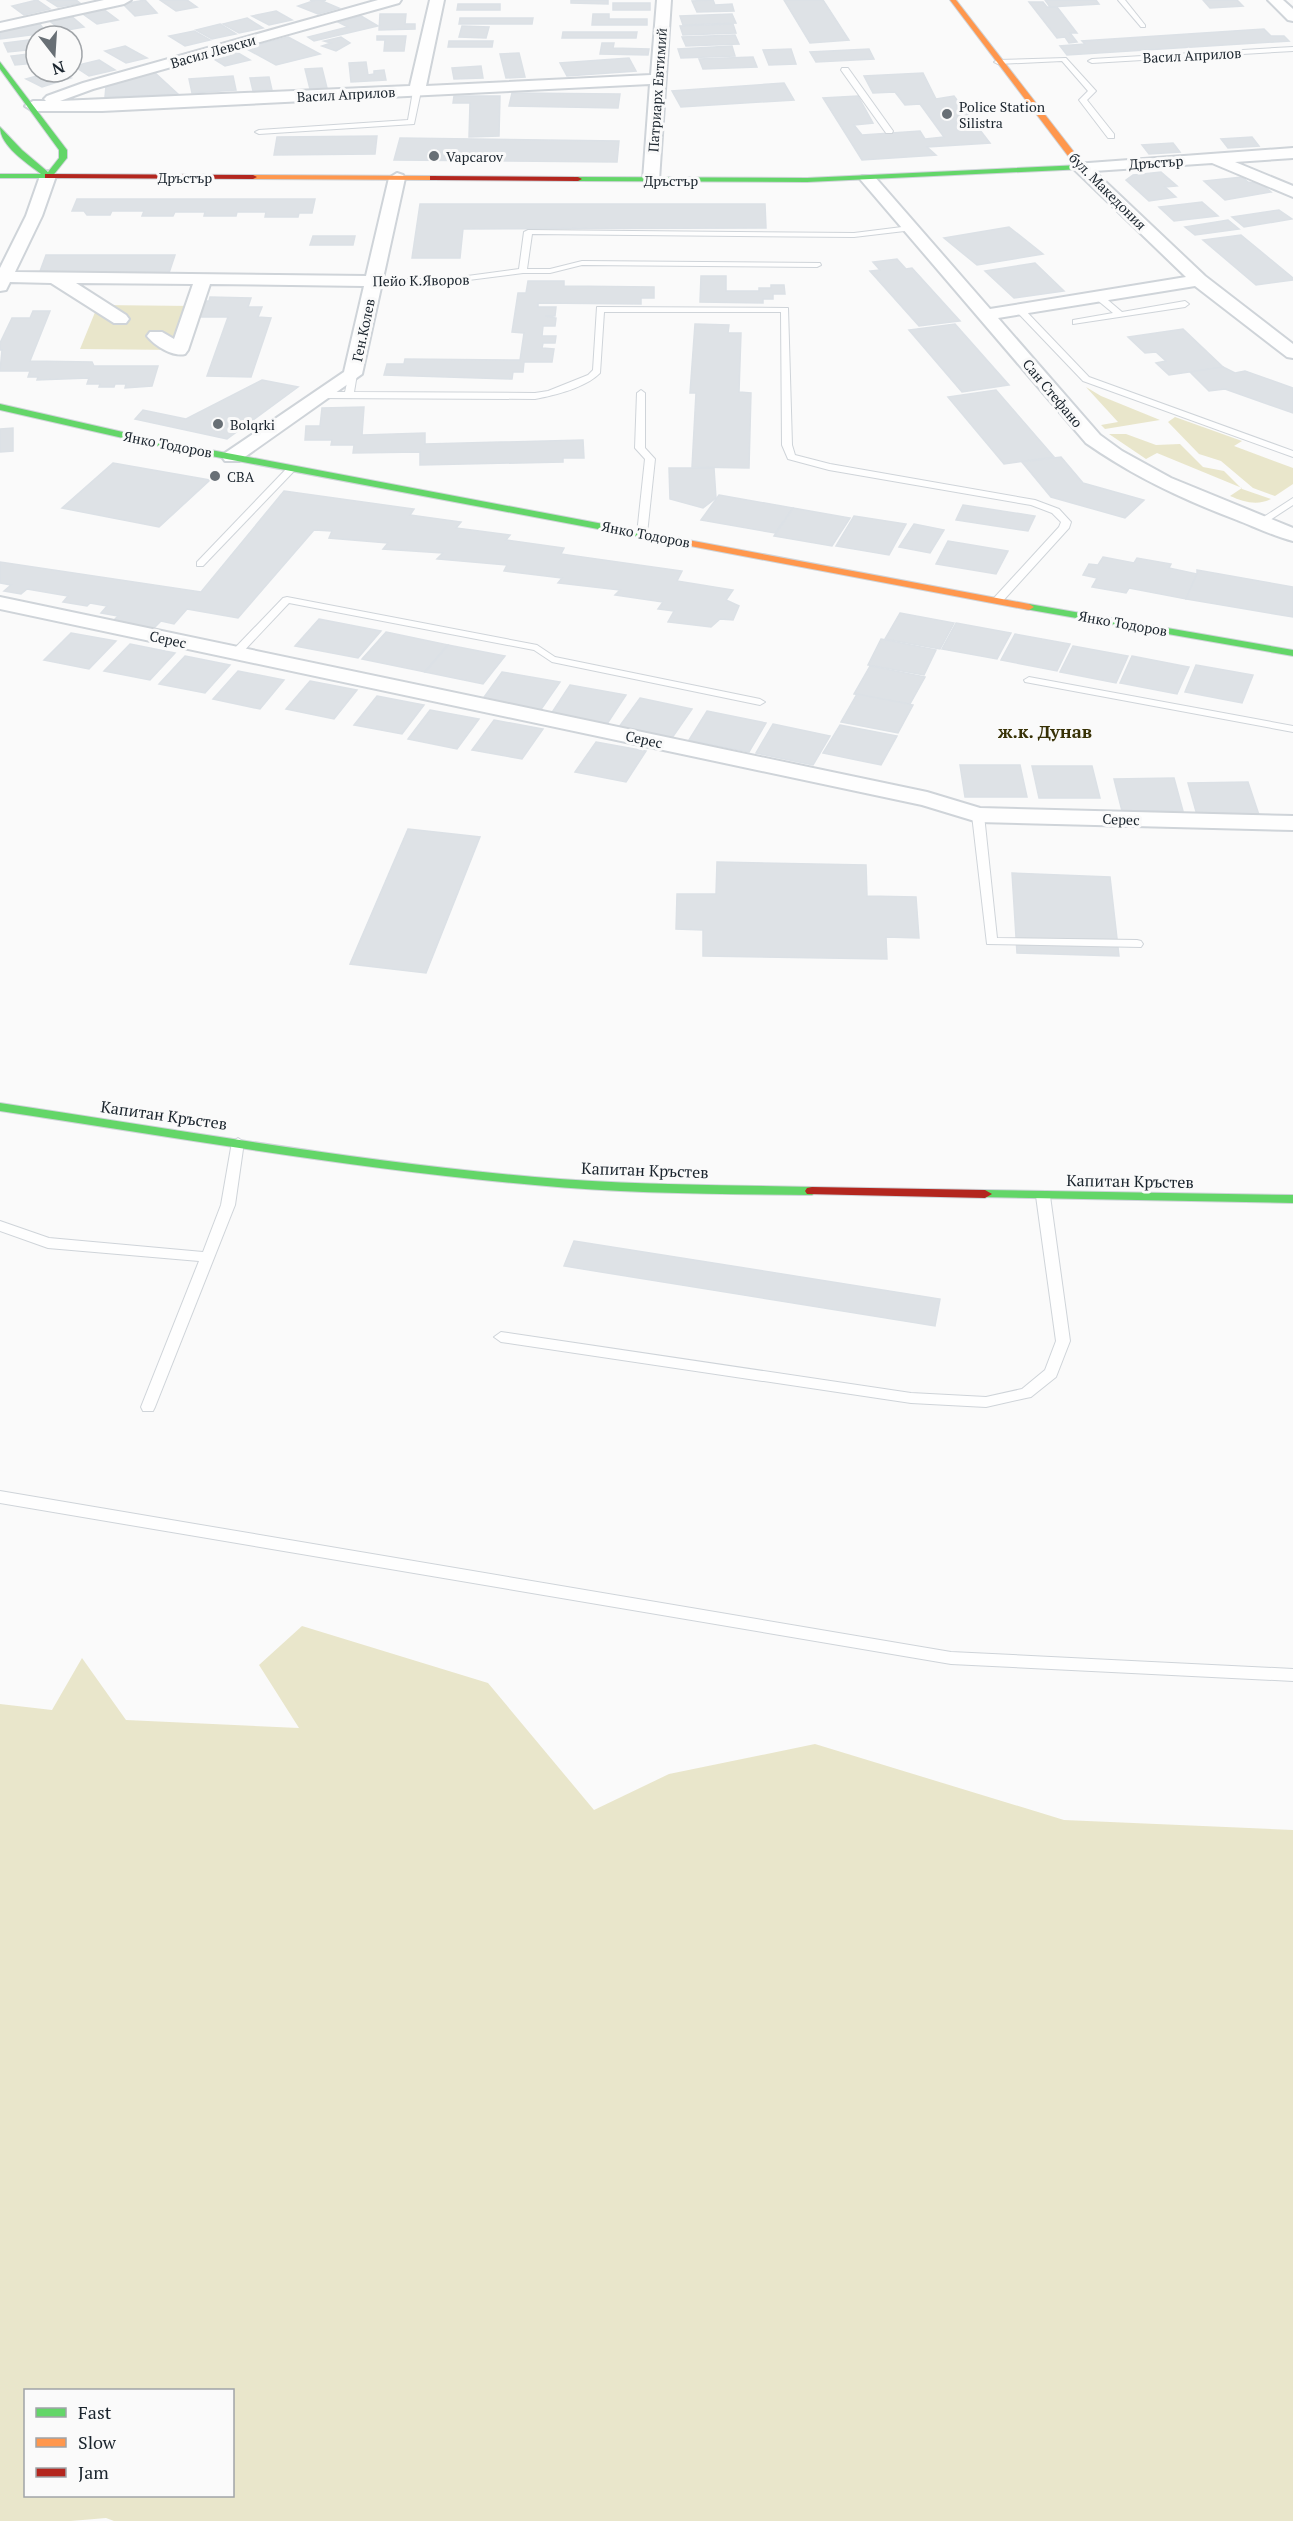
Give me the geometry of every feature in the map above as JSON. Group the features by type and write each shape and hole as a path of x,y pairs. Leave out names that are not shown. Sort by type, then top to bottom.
{"street":[{"path":"0,27 124,0"},
{"path":"346,0 360,9"},
{"name":"Васил Левски","path":"33,106 88,86 394,0"},
{"path":"417,91 437,0"},
{"name":"Патриарх Евтимий","path":"651,180 664,0"},
{"name":"бул. Македония","path":"953,0 1081,167 1199,280 1293,353"},
{"path":"0,64 33,106 63,150 63,158 48,176 34,216 2,282"},
{"name":"Васил Априлов","path":"33,106 102,106 658,79"},
{"path":"0,129 19,152 48,176"},
{"path":"0,174 12,167 17,161 19,152"},
{"name":"Дръстър","path":"0,174 651,180 868,179 1293,153"},
{"path":"1213,158 1293,192"},
{"name":"Ген.Колев","path":"232,457 353,374 397,178"},
{"name":"Сан Стефано","path":"868,179 1075,420 1112,453 1190,494 1293,535"},
{"path":"55,278 120,319"},
{"name":"Пейо К.Яворов","path":"2,282 55,278 374,281"},
{"path":"156,336 178,350 203,280"},
{"path":"987,315 1199,280"},
{"name":"Янко Тодоров","path":"0,407 80,427 232,457 997,601 1293,653"},
{"name":"Серес","path":"0,603 927,799 978,815 1293,823"},
{"name":"Капитан Кръстев","path":"0,1107 388,1166 537,1181 662,1188 1293,1199"}],"lane":[{"path":"1121,0 1143,26"},
{"name":"Васил Априлов","path":"1092,61 1293,49"},
{"path":"999,62 1064,59 1092,91 1083,100 1112,136"},
{"path":"845,70 889,131"},
{"path":"259,132 411,122 417,91"},
{"path":"524,271 528,232 854,235 910,228"},
{"name":"Пейо К.Яворов","path":"374,281 455,281 524,271 550,271 582,263 817,265"},
{"path":"1099,297 1120,315"},
{"path":"1076,322 1185,304"},
{"path":"321,394 516,396 550,393 591,377 597,371 600,309 785,310 787,446 791,457 829,467 1032,502 1062,515 1066,522 1064,528 997,601"},
{"path":"1020,310 1086,379 1293,454"},
{"path":"349,395 353,374"},
{"path":"641,393 640,448 650,459 642,534"},
{"path":"200,564 292,468"},
{"path":"1261,522 1293,501"},
{"path":"236,653 287,600 537,648 552,659 760,702"},
{"path":"1029,680 1293,729"},
{"path":"978,815 991,941 1137,945"},
{"path":"148,1407 228,1205 238,1142"},
{"path":"501,1336 911,1398 986,1402 1026,1393 1051,1372 1062,1341 1043,1196"},
{"path":"0,1226 48,1243 207,1257"},
{"path":"0,1497 951,1658 1293,1675"}],"shaded area":[{"path":"98,305 194,306 179,350 80,349"},
{"path":"1086,387 1101,396 1160,420 1105,429 1101,425 1118,422"},
{"path":"1175,417 1242,441 1234,446 1293,468 1293,484 1275,496 1253,488 1221,461 1199,454 1168,422"},
{"path":"1109,434 1126,434 1156,445 1180,444 1203,467 1224,471 1240,487 1157,453 1146,459"},
{"path":"1241,488 1271,499 1250,502 1230,496"},
{"path":"302,1626 488,1683 594,1810 669,1774 815,1744 1064,1820 1293,1830 1293,2521 114,2521 106,2518 71,2521 0,2521 0,1704 52,1710 82,1658 126,1720 299,1728 259,1665"}],"building":[{"path":"37,0 50,9 24,15 12,6"},
{"path":"47,0 76,0 80,3 58,7"},
{"path":"145,0 157,13 135,16 123,4"},
{"path":"160,0 187,0 197,7 176,11"},
{"path":"310,0 326,0 322,1 339,8 318,14 298,6 313,1"},
{"path":"571,0 608,0 608,4 571,3"},
{"path":"713,0 715,5 732,4 734,11 697,12 692,1"},
{"path":"784,0 823,0 849,40 810,43"},
{"path":"1045,0 1096,0 1099,4 1050,7"},
{"path":"1203,0 1237,0 1243,6 1210,8"},
{"path":"1029,2 1043,2 1047,7 1057,7 1077,33 1070,33 1077,42 1069,43 1065,37 1057,38"},
{"path":"613,3 650,3 650,10 613,10"},
{"path":"458,4 500,4 500,10 457,10"},
{"path":"102,8 118,20 97,24 80,12"},
{"path":"276,11 292,20 269,25 252,16"},
{"path":"69,14 81,24 53,24 47,19"},
{"path":"380,14 406,14 405,24 415,24 415,29 379,30"},
{"path":"593,14 609,14 609,19 647,19 647,25 592,25"},
{"path":"732,14 736,23 683,25 680,16"},
{"path":"361,16 378,26 314,41 308,37 348,27 338,22"},
{"path":"247,18 263,28 239,33 223,24"},
{"path":"460,18 533,18 532,24 459,24"},
{"path":"220,24 236,34 212,39 196,30"},
{"path":"733,24 736,33 683,35 680,26"},
{"path":"24,26 24,36 0,39 0,29"},
{"path":"462,26 489,27 486,38 459,37"},
{"path":"1264,29 1271,36 1284,36 1289,41 1067,55 1060,46 1085,44 1082,41"},
{"path":"194,31 210,40 185,46 169,36"},
{"path":"563,32 637,32 636,38 562,38"},
{"path":"735,35 739,44 686,46 682,37"},
{"path":"377,36 406,36 404,51 384,51 385,40 377,40"},
{"path":"288,37 320,54 276,65 245,48"},
{"path":"341,37 350,43 336,51 322,46 331,43 324,41"},
{"path":"24,40 24,50 8,52 4,43"},
{"path":"449,41 493,41 492,47 448,47"},
{"path":"602,43 614,43 613,48 649,49 648,55 600,54"},
{"path":"125,46 147,58 126,63 105,51"},
{"path":"732,46 735,56 681,58 678,49"},
{"path":"791,49 796,64 769,65 763,50"},
{"path":"869,49 874,59 816,62 810,52"},
{"path":"233,50 250,60 225,66 209,56"},
{"path":"519,53 525,77 506,78 500,54"},
{"path":"24,54 24,64 15,65 11,56"},
{"path":"753,57 757,67 703,69 699,59"},
{"path":"629,58 636,71 567,76 560,63"},
{"path":"99,60 115,70 89,76 84,73 84,64"},
{"path":"366,62 368,75 374,74 374,71 384,70 386,80 351,82 349,63"},
{"path":"481,66 483,78 454,79 452,68"},
{"path":"322,68 327,88 310,89 305,69"},
{"path":"153,71 178,94 105,97 106,86"},
{"name":"Police Station Silistra","path":"923,73 936,99 954,96 990,143 927,147 936,155 862,160 823,98 858,96 873,123 854,125 862,135 920,131 925,139 944,137 920,104 905,105 895,92 873,93 864,76"},
{"path":"233,76 236,90 192,93 189,79"},
{"path":"269,77 272,90 253,91 250,78"},
{"path":"784,83 794,100 681,107 672,91"},
{"path":"36,84 52,84 42,87"},
{"path":"512,93 620,94 618,108 509,106"},
{"path":"454,96 500,96 499,136 469,137 470,103 453,103"},
{"path":"377,136 375,154 274,155 277,137"},
{"path":"1252,137 1259,146 1228,148 1221,139"},
{"path":"400,138 619,141 617,162 394,160"},
{"path":"1173,143 1180,152 1149,154 1142,145"},
{"path":"1161,172 1177,186 1165,187 1176,197 1149,201 1126,180 1133,175"},
{"path":"1242,177 1248,182 1261,184 1271,192 1225,200 1204,181"},
{"path":"77,199 315,199 312,213 299,213 298,217 265,217 266,212 237,212 236,216 204,216 205,212 175,212 173,216 142,216 144,211 112,211 110,215 87,215 84,211 72,211"},
{"path":"1202,202 1218,216 1174,221 1159,207"},
{"path":"420,204 765,204 766,228 463,229 460,258 412,258"},
{"path":"1279,210 1292,219 1244,227 1232,217"},
{"path":"1228,220 1239,229 1195,235 1185,227"},
{"path":"1009,227 1043,254 977,265 944,238"},
{"path":"1241,235 1293,280 1256,285 1203,240"},
{"path":"313,236 355,236 353,245 310,245"},
{"path":"46,255 175,255 169,273 39,274"},
{"path":"897,259 906,269 912,268 960,321 919,326 870,271 880,270 873,262"},
{"path":"1035,263 1064,291 1014,298 985,271"},
{"path":"701,276 726,276 726,291 759,291 759,288 771,288 771,285 784,285 785,294 773,294 773,299 763,299 763,303 700,302"},
{"path":"528,281 564,281 564,286 654,287 654,298 641,298 641,304 538,303 538,307 556,307 555,316 545,316 556,318 555,326 543,326 542,336 556,336 555,343 543,343 542,348 554,349 552,362 524,362 523,372 513,372 512,379 384,375 387,364 404,364 405,359 520,360 524,333 512,332 518,293 526,293"},
{"path":"210,297 251,298 248,307 262,307 258,317 271,318 251,377 207,376 228,317 195,317 201,301 209,301"},
{"path":"33,311 50,311 30,361 92,362 94,366 158,366 152,386 125,388 126,384 115,384 114,387 99,387 100,384 87,384 89,378 37,380 38,377 28,377 30,371 0,371 2,350 0,350 0,343 12,318 30,318"},
{"path":"695,324 729,325 728,333 741,333 739,392 751,393 749,468 692,467 696,393 690,393"},
{"path":"955,324 1009,385 962,392 909,330"},
{"path":"1183,329 1223,367 1169,375 1156,363 1166,361 1156,352 1145,353 1128,337"},
{"path":"1223,367 1235,373 1245,371 1293,388 1293,413 1225,389 1209,391 1190,372"},
{"path":"262,380 298,387 227,439 135,419 143,410 186,419"},
{"path":"996,390 1054,457 1004,464 948,397"},
{"path":"364,407 362,435 425,433 425,444 583,440 584,458 563,458 563,462 420,465 420,452 353,453 354,445 331,445 332,440 305,440 306,426 320,426 322,408"},
{"path":"13,428 13,451 0,452 0,429"},
{"path":"1061,457 1083,483 1144,500 1125,518 1051,497 1022,462"},
{"path":"113,463 210,480 159,527 62,508"},
{"path":"669,468 714,468 716,498 703,508 670,499"},
{"path":"284,491 414,509 410,515 461,522 456,528 510,535 506,540 564,548 561,554 682,571 677,581 733,590 726,600 739,606 733,620 720,619 711,627 668,622 674,611 658,609 663,602 615,595 620,590 558,583 562,578 504,571 507,565 437,559 443,553 383,549 388,543 329,538 332,531 314,530 238,618 187,609 174,624 161,621 153,629 112,622 118,616 101,613 107,606 90,603 87,606 63,602 68,596 27,589 21,594 4,591 11,585 0,583 0,562 201,592"},
{"path":"719,495 793,508 775,533 701,520"},
{"path":"963,505 1035,516 1028,531 956,520"},
{"path":"793,508 850,518 832,546 774,536"},
{"path":"854,516 906,524 889,555 836,546"},
{"path":"914,524 944,530 930,553 899,547"},
{"path":"948,541 1008,551 996,574 936,564"},
{"path":"1103,557 1134,563 1137,558 1171,564 1169,568 1197,574 1186,599 1129,588 1126,593 1092,587 1097,578 1083,575 1089,564 1098,565"},
{"path":"1197,570 1293,587 1293,617 1186,599"},
{"path":"900,613 954,623 940,649 885,639"},
{"path":"319,619 381,631 358,658 295,646"},
{"path":"956,623 1011,633 997,659 942,649"},
{"path":"386,632 448,645 425,672 362,659"},
{"path":"71,633 116,641 89,669 44,660"},
{"path":"1015,634 1070,644 1057,671 1001,660"},
{"path":"881,639 936,650 924,675 868,665"},
{"path":"130,644 175,653 150,680 104,671"},
{"path":"448,645 505,656 483,684 425,672"},
{"path":"1073,646 1128,656 1116,683 1060,672"},
{"path":"185,656 230,665 205,693 159,684"},
{"path":"1132,656 1189,667 1177,694 1120,683"},
{"path":"1196,665 1253,675 1242,703 1185,692"},
{"path":"870,666 925,677 910,704 854,694"},
{"path":"238,671 284,680 260,709 213,699"},
{"path":"502,672 560,682 540,711 482,700"},
{"path":"310,681 357,690 334,719 286,709"},
{"path":"570,685 626,695 607,724 551,714"},
{"path":"857,694 913,705 898,733 841,722"},
{"path":"377,696 424,705 402,734 354,725"},
{"path":"640,698 692,709 672,738 619,727"},
{"path":"430,710 479,719 457,749 408,739"},
{"path":"707,711 766,723 749,752 689,740"},
{"path":"494,720 543,729 522,759 472,750"},
{"path":"773,724 830,736 813,765 756,753"},
{"path":"840,725 897,736 881,765 823,753"},
{"path":"596,742 646,751 626,782 575,772"},
{"path":"960,765 1020,765 1027,797 965,797"},
{"path":"1032,766 1092,766 1100,798 1039,798"},
{"path":"1174,778 1183,811 1122,811 1114,779"},
{"path":"1248,782 1259,815 1197,815 1188,783"},
{"path":"408,829 480,837 426,973 350,964"},
{"path":"717,862 866,865 867,896 916,897 919,938 886,937 887,959 703,956 703,930 676,929 677,894 716,894"},
{"path":"1012,873 1110,877 1119,956 1017,953"},
{"path":"574,1241 940,1299 935,1326 564,1266"}],"traffic: fast":[{"path":"0,64 63,150 63,158 48,176"},
{"path":"0,129 19,152 48,176"},
{"path":"578,179 807,180 1081,167"},
{"path":"0,176 48,176"},
{"path":"0,407 158,443 688,543"},
{"path":"1029,607 1293,653"},
{"path":"0,1107 334,1157 535,1181 639,1187 812,1191"},
{"path":"985,1194 1293,1199"}],"traffic: slow":[{"path":"953,0 1081,167"},
{"path":"253,177 433,178"},
{"path":"688,543 1029,607"}],"traffic: jam":[{"path":"48,176 253,177"},
{"path":"433,178 578,179"},
{"path":"812,1191 985,1194"}],"place":[{"name":"Police Station Silistra","path":"947,114"},
{"name":"Vapcarov","path":"434,156"},
{"name":"Bolqrki","path":"218,424"},
{"name":"CBA","path":"215,476"}],"district":[{"name":"ж.к. Дунав","path":"1045,731"}]}
